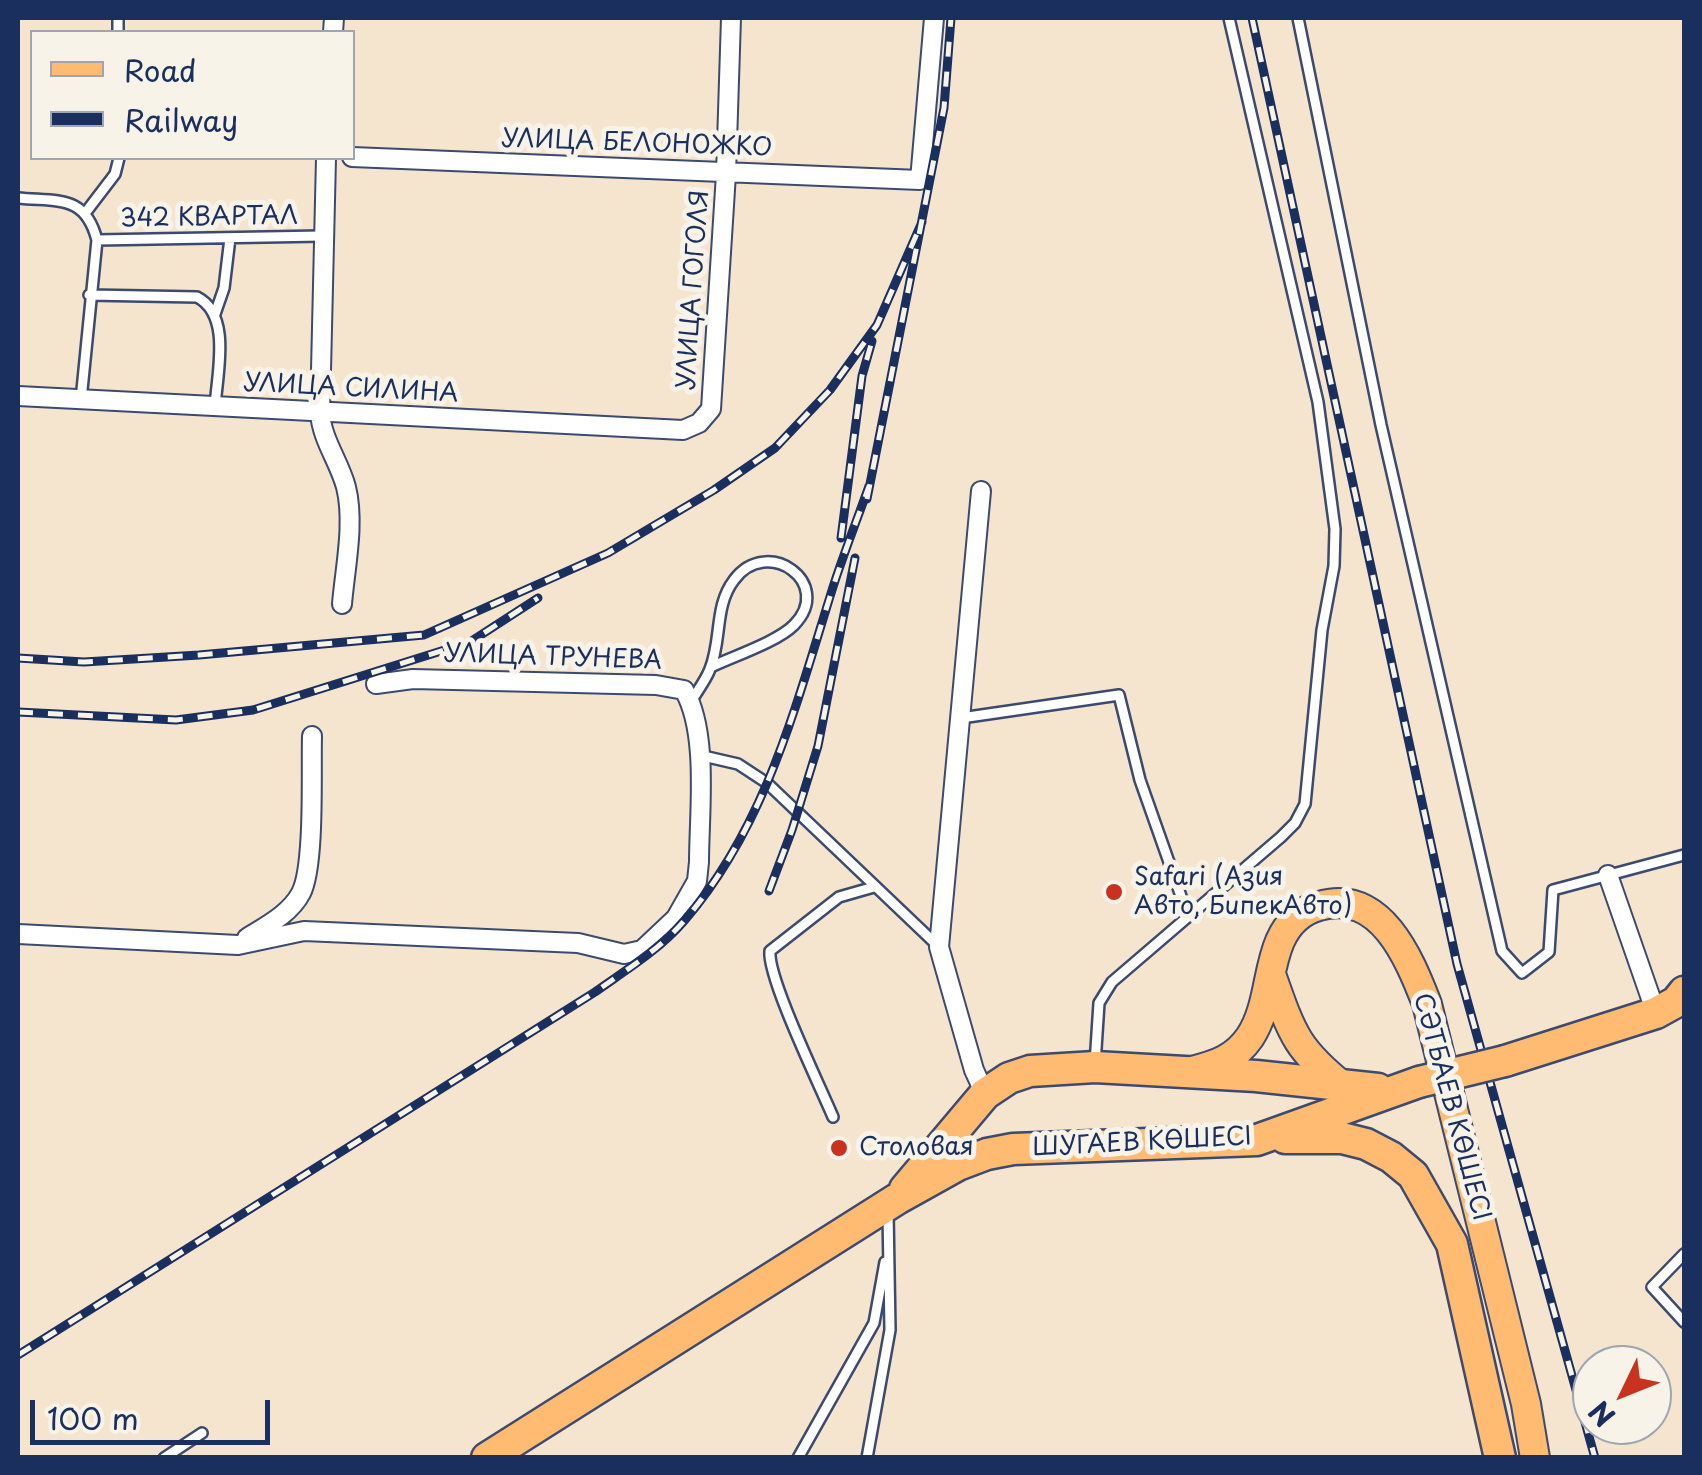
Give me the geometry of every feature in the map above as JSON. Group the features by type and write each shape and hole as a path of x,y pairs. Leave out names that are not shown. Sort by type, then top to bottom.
{"highway":[{"name":"ШУГАЕВ КӨШЕСІ","path":"487,1458 958,1164 1012,1149 1257,1140 1404,1086 1505,1061 1656,1013 1676,1002 1684,992"},
{"name":"ШУГАЕВ КӨШЕСІ","path":"892,1203 986,1094 1009,1078 1030,1070 1095,1067 1256,1076 1345,1088 1404,1086"},
{"path":"1256,1076 1274,1093 1279,1108 1276,1125 1257,1140"},
{"path":"986,1094 981,1112 984,1124 995,1141 1012,1149"},
{"path":"1257,1140 1342,1138 1366,1144 1391,1157 1413,1175 1452,1244 1500,1458"}],"main road":[{"name":"СӘТБАЕВ КӨШЕСІ","path":"1185,1072 1223,1064 1250,1036 1272,977 1281,938 1294,918 1331,902 1363,908 1385,924 1410,960 1427,1004 1526,1404 1535,1458"},
{"path":"1272,977 1286,1020 1310,1061 1345,1088"}],"street":[{"name":"УЛИЦА ГОГОЛЯ","path":"682,430 699,423 710,409 732,18"},
{"name":"УЛИЦА БЕЛОНОЖКО","path":"355,156 920,180 934,18"},
{"path":"326,160 320,413 321,428 346,487 348,517 342,604"},
{"name":"УЛИЦА СИЛИНА","path":"18,396 682,430"},
{"path":"980,491 939,947 974,1070 986,1094"},
{"name":"УЛИЦА ТРУНЕВА","path":"376,684 413,679 656,685 684,690 691,702"},
{"path":"18,934 238,945 304,931 578,943 624,954 642,950 676,918 697,882 698,731 691,702"},
{"path":"238,945 288,910 302,892 308,870 312,736"},
{"path":"1608,874 1656,1013"}],"lane":[{"path":"1095,1067 1100,1003 1112,982 1281,837 1295,823 1305,804 1322,630 1334,566 1334,529 1318,402 1229,18"},
{"path":"1298,18 1381,424 1502,951 1522,972 1548,952 1554,890 1684,855"},
{"name":"342 КВАРТАЛ","path":"86,212 115,174 118,160"},
{"path":"18,198 75,204 86,212 97,240 81,400"},
{"name":"342 КВАРТАЛ","path":"97,240 322,236"},
{"path":"216,407 216,314 224,288 230,238"},
{"path":"89,296 197,297 210,304 216,314"},
{"path":"691,702 711,667 723,600 736,576 760,562 789,567 804,582 808,601 801,616 791,628 711,667"},
{"path":"958,718 1120,695 1140,780 1188,916"},
{"path":"698,754 738,764 767,783 939,947"},
{"path":"833,1117 777,985 770,951 839,897 874,887"},
{"path":"798,1458 874,1323 892,1203"},
{"path":"867,1458 890,1330 888,1244"},
{"path":"1684,1254 1652,1287 1684,1322"},
{"path":"164,1458 202,1433"}],"railway":[{"path":"867,499 944,108 951,18"},
{"path":"1252,18 1457,964 1595,1458"},
{"path":"18,658 84,662 424,635 608,553 714,490 775,448 830,390 877,325 922,222"},
{"path":"841,538 862,376 872,341"},
{"path":"18,1355 595,992 642,959 684,921 737,845 775,763 869,486"},
{"path":"769,891 818,746 855,558"},
{"path":"18,712 176,720 253,710 470,642 538,598"}],"place":[{"name":"Safari (Азия Авто, БипекАвто)","path":"1114,892"},
{"name":"Столовая","path":"839,1148"}]}
